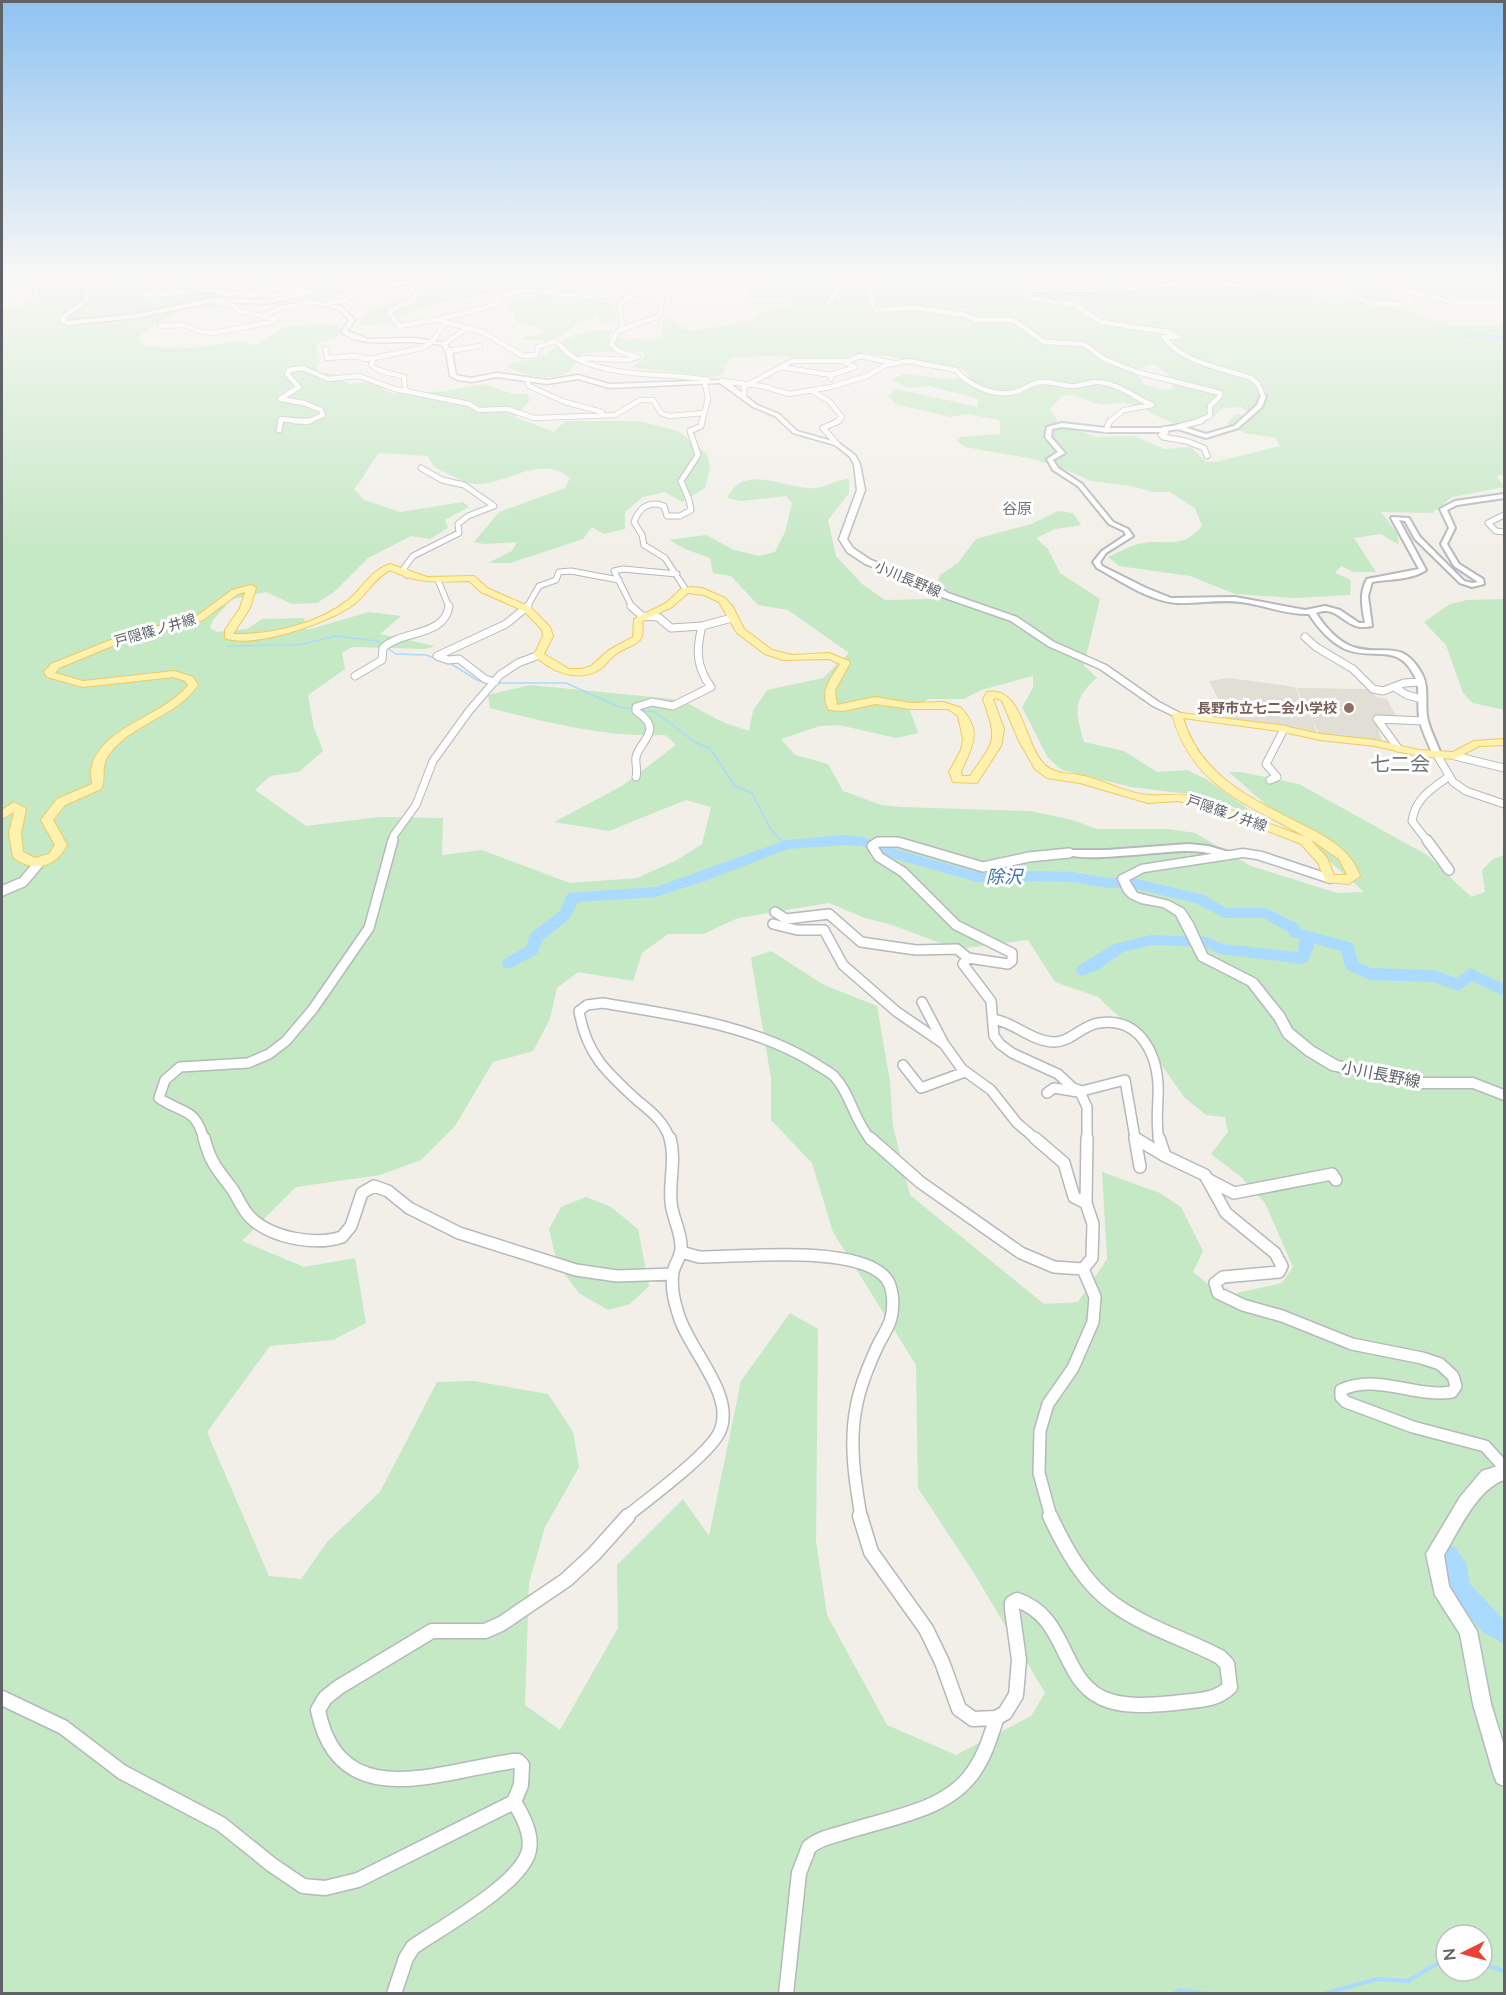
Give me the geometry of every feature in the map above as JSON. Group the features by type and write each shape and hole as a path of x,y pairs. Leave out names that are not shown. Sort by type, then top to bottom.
{"main road":[{"path":"452,368 453,376 460,379 497,375 547,382 578,377 609,386 721,381 744,395 755,406 777,415 795,432 837,444"},
{"name":"小川長野線","path":"837,444 853,456 861,480 858,500 843,539 850,550 868,562 890,572 927,584 945,595 1014,619 1051,644 1103,667 1156,704 1177,714"},
{"name":"戸隠篠ノ井線","path":"39,863 49,860 62,845 47,820 56,806 97,786 97,768 112,744 146,719 186,696 193,685 189,679 174,674 146,679 79,683 51,675 50,669 126,637 200,618 239,590 251,588 244,608 229,633 230,638 249,637 290,628 335,612 357,598 386,568 395,568 406,575 438,580 471,578 484,590 527,609 547,629 548,636 539,656"},
{"path":"539,656 567,672 582,672 595,668 612,652 637,639 639,633 637,621 642,616 669,605 686,590"},
{"name":"戸隠篠ノ井線","path":"686,590 719,598 726,604 732,618 755,645 776,656 840,658 845,663 828,690 833,708 846,710 870,701 879,701 909,706 939,703 959,711 965,717 969,740 955,772 957,779 973,780 996,746 999,729 988,699 991,694 1000,695 1006,699 1024,741 1039,766 1052,775 1082,779 1148,799 1178,797 1195,801 1305,841 1323,861 1330,879 1349,880 1354,876 1353,870 1343,858 1309,832 1272,814 1210,773 1187,745 1177,714"},
{"path":"1177,714 1284,729 1320,737 1376,743 1437,755 1455,756 1462,749 1477,742 1504,742"},
{"path":"2,815 14,806 20,809 15,833 17,854 24,861 39,863"},
{"name":"小川長野線","path":"1330,879 1258,855 1226,854 1141,868 1123,879 1126,889 1135,898 1164,904 1178,910 1191,929 1203,957 1252,982 1280,1017 1288,1033 1327,1061 1360,1072 1422,1083 1473,1083 1504,1095"},
{"path":"1504,1472 1488,1477 1466,1503 1435,1554 1441,1589 1468,1631 1482,1704 1504,1776"}],"street":[{"path":"279,430 281,419 306,423 323,415 321,410 304,403 280,399 299,387 287,374 294,368"},
{"path":"303,368 324,378 359,376 390,388 464,403 479,410 508,409 534,418 610,416 625,410 636,400 645,399 653,400 661,413 669,416 704,413"},
{"path":"373,368 401,375 408,391"},
{"path":"610,368 709,381"},
{"path":"744,395 744,387 778,368"},
{"path":"787,368 831,375 852,368"},
{"path":"721,381 789,394 835,386 867,376 881,368"},
{"path":"946,368 956,370 961,376 983,389 998,393 1016,392 1032,383 1049,382 1074,386 1096,382 1118,386 1129,395 1152,405 1135,406 1114,415 1107,425 1107,430"},
{"path":"1127,368 1220,393 1220,396 1210,406 1210,416 1206,419 1178,427 1107,430 1062,424 1050,426 1047,432 1048,438 1062,453 1050,459 1052,466 1080,485 1112,523 1126,530 1130,536 1104,552 1096,562 1099,567 1173,601 1234,599 1257,601 1276,607 1311,612 1323,608 1332,609 1356,626 1365,626 1369,624 1365,610 1369,580 1423,570 1394,518 1407,519 1417,538 1462,582 1472,585 1482,583 1475,576 1462,571 1449,555 1444,544 1452,528 1443,509 1455,502 1504,496"},
{"path":"1178,427 1201,436 1231,430 1260,406 1263,396 1258,384 1251,378 1223,368"},
{"path":"831,375 830,378 835,386"},
{"path":"527,379 531,387 558,397 564,402 596,412 619,412"},
{"path":"686,590 665,558 646,548 634,522 639,510 650,504 662,504 666,516 671,517 683,514 691,507 692,503 681,481 698,458 699,451 691,438 690,431 701,426 709,399 709,391 705,383 709,381"},
{"path":"812,391 829,401 842,417 823,428 837,444"},
{"path":"1165,429 1166,432 1161,435 1163,437 1186,441 1204,448 1208,456"},
{"path":"406,575 404,568 413,556 459,533 459,524 464,518 494,506 464,485 442,480 421,468"},
{"path":"1504,515 1488,523 1496,531 1504,531"},
{"path":"677,574 623,569 614,571 635,612 642,616 658,617 671,628 702,626 732,618"},
{"path":"495,682 485,679 459,659 448,660 437,656 449,648 488,633 527,609 539,586 556,580 557,574 562,571 579,571 587,576 612,577 619,580"},
{"path":"355,676 382,660 383,648 388,643 440,624 449,607 438,580"},
{"path":"1311,612 1323,628 1350,648 1399,652 1416,672 1421,682 1424,721 1448,777 1473,793 1504,804"},
{"path":"636,777 639,771 636,758 649,739 650,728 643,716 636,711 636,707 652,702 672,706 711,687 699,673 696,648 702,626"},
{"path":"1305,637 1353,669 1373,689 1383,691 1409,682 1421,682"},
{"path":"539,656 508,669 469,711 434,761 416,805 394,835 369,928 313,1009 286,1041 269,1054 248,1063 180,1067 171,1072 162,1084 159,1098 193,1114 203,1128 211,1162 233,1190 246,1213 260,1226 272,1232 321,1241 340,1239 352,1229 362,1193 374,1186 387,1191 409,1208 459,1233 576,1270 617,1276 673,1274"},
{"path":"1394,687 1407,696 1422,699"},
{"path":"1398,748 1377,719 1424,721"},
{"path":"1270,780 1277,777 1266,764 1267,759 1273,753 1284,729"},
{"path":"1455,756 1504,768"},
{"path":"1448,777 1425,793 1412,812 1412,822 1449,870"},
{"path":"775,912 786,919 829,914 861,942 872,945 916,950 957,949 968,958 1008,963 1014,957 1012,953 956,925 903,872 879,857 872,846 878,842 898,842 983,867 1029,857 1069,854 1101,855 1140,849 1212,848 1226,854"},
{"path":"2,891 23,882 39,863"},
{"path":"773,924 797,930 825,930 843,965 897,1012 944,1044"},
{"path":"2,1698 63,1727 122,1772 221,1824 272,1865 303,1886 325,1888 358,1880 514,1802 523,1774 522,1765 518,1761 424,1778 368,1775 350,1769 340,1759 327,1738 318,1710 325,1698 339,1687 432,1631 485,1630 501,1624 566,1580 594,1554 620,1522 718,1438 721,1430 723,1414 721,1398 680,1320 673,1274 681,1252 679,1231 671,1203 674,1155 667,1131 656,1117 608,1075 598,1063 581,1029 579,1011 587,1005 603,1003 714,1022 742,1030 793,1052 828,1071 836,1078 863,1131 880,1149 939,1196 1025,1255 1065,1270 1083,1269 1092,1258 1093,1248 1093,1224 1086,1203 1087,1107 1079,1090 1073,1088 1058,1074 1012,1053 1000,1044 994,1036 993,1019 987,994 963,964 968,958"},
{"path":"922,1002 944,1044 965,1072 991,1090 1017,1123 1064,1163 1074,1197 1086,1203"},
{"path":"993,1019 1025,1030 1041,1039 1055,1042 1072,1037 1084,1028 1101,1021 1124,1025 1141,1034 1158,1079 1155,1121 1158,1140 1165,1156"},
{"path":"903,1065 921,1088 965,1072"},
{"path":"1047,1093 1054,1089 1078,1092 1125,1080 1140,1167"},
{"path":"1135,1138 1165,1156 1205,1175 1226,1213 1275,1253 1282,1266 1279,1272 1223,1277 1215,1282 1218,1293 1243,1305 1282,1316 1352,1344 1422,1358 1440,1364 1453,1376 1456,1386 1452,1392 1426,1395 1372,1383 1359,1383 1348,1385 1341,1390 1341,1397 1346,1402 1413,1427 1485,1446 1504,1467"},
{"path":"1207,1179 1234,1193 1332,1174 1336,1180"},
{"path":"681,1252 699,1257 822,1256 855,1262 877,1269 885,1275 890,1285 891,1320 859,1388 853,1417 851,1449 864,1534 871,1552 920,1619 937,1649 959,1709 965,1717 980,1720 996,1720 1010,1710 1019,1685 1018,1649 1011,1611 1012,1604 1017,1600 1024,1601 1043,1616 1079,1678 1090,1691 1108,1700 1149,1706 1210,1698 1224,1694 1230,1687 1227,1664 1220,1657 1145,1622 1104,1597 1062,1543 1042,1493 1038,1437 1047,1406 1073,1369 1095,1318 1096,1299 1083,1269"},
{"path":"786,1994 799,1873 805,1855 812,1844 866,1825 924,1809 952,1795 967,1782 978,1766 989,1747 996,1720"},
{"path":"394,1994 406,1958 413,1947 501,1886 528,1855 528,1832 522,1813 514,1802"}],"shaded area":[{"path":"1229,678 1295,687 1304,706 1297,688 1367,689 1377,697 1387,699 1397,718 1374,718 1382,741 1319,734 1312,720 1317,734 1280,725 1228,718 1209,681"}],"green space":[{"path":"2,368 316,368 318,372 335,374 348,384 380,380 381,388 394,394 445,391 484,384 513,394 528,394 530,400 515,417 554,432 565,421 638,421 678,431 707,454 710,468 705,488 682,502 665,492 643,497 625,512 625,529 604,534 592,527 583,539 510,563 488,563 512,551 517,542 484,544 474,542 499,512 565,488 570,478 559,471 536,469 487,483 472,484 439,469 433,465 428,456 379,453 354,489 364,500 401,512 463,502 469,507 445,520 448,528 430,539 411,536 368,558 334,592 317,603 292,604 266,592 232,599 213,620 210,628 217,632 247,629 262,619 304,618 307,630 369,612 401,616 380,634 435,646 426,649 352,647 342,653 345,669 308,695 314,728 323,751 299,772 270,776 255,790 306,826 379,817 443,818 442,855 482,850 570,883 637,878 677,860 702,844 711,807 686,800 609,831 554,822 622,786 676,745 665,735 621,734 533,719 490,708 488,695 530,685 672,699 693,706 725,723 749,731 753,711 767,690 823,678 849,653 788,610 758,605 731,576 713,573 710,558 685,549 669,540 706,535 734,550 759,556 775,552 785,532 792,503 786,496 741,501 727,498 735,487 744,481 755,479 817,488 849,479 849,493 828,520 836,556 862,584 885,600 932,599 940,575 958,563 976,539 1031,524 1058,511 1073,513 1081,525 1055,529 1036,538 1048,549 1060,573 1100,599 1084,665 1097,678 1083,693 1078,707 1084,742 1124,751 1157,772 1187,770 1206,779 1257,815 1197,795 1131,787 1062,770 1048,758 1022,707 1033,688 1033,676 981,690 964,699 929,699 910,710 918,733 896,738 839,725 820,726 781,739 795,755 828,764 843,791 881,805 1030,811 1072,820 1097,829 1168,829 1195,833 1251,866 1337,893 1364,892 1229,772 1241,772 1299,784 1427,855 1471,897 1485,892 1482,870 1493,859 1504,855 1504,1993 2,1993","holes":["829,903 865,918 889,924 957,949 1028,940 1055,982 1098,997 1145,1041 1184,1097 1206,1115 1225,1117 1228,1132 1211,1154 1240,1176 1265,1203 1293,1267 1282,1283 1223,1296 1193,1272 1203,1251 1181,1207 1160,1193 1102,1172 1107,1259 1078,1302 1044,1304 910,1195 893,1126 890,1081 877,1006 824,985 771,951 751,958 771,1078 771,1120 812,1163 833,1232 916,1365 918,1488 974,1573 1045,1693 1031,1716 956,1755 887,1725 827,1615 816,1541 818,1329 790,1313 741,1381 709,1536 683,1499 617,1565 618,1628 560,1730 525,1705 529,1583 545,1527 579,1467 573,1432 548,1394 474,1381 437,1382 380,1492 328,1541 301,1579 269,1576 207,1432 270,1346 333,1340 366,1323 355,1258 304,1267 242,1241 296,1187 380,1175 421,1160 455,1126 493,1062 533,1051 550,1019 557,988 578,972 633,981 642,953 668,934 703,934 738,918"]},
{"path":"511,368 572,368 568,372 553,377 521,373"},
{"path":"639,368 724,368 723,374 714,377"},
{"path":"960,368 1141,368 1131,372 1140,377 1143,384 1165,390 1172,389 1174,380 1161,368 1504,368 1504,474 1497,476 1504,487 1453,497 1432,513 1381,512 1397,533 1399,545 1381,534 1354,538 1376,572 1354,572 1341,566 1335,573 1351,580 1350,595 1294,598 1235,594 1190,576 1119,566 1108,557 1145,543 1178,542 1194,534 1202,526 1195,508 1170,492 1154,492 1131,486 1091,481 1034,459 965,447 957,441 961,437 1001,434 999,420 967,414 950,417 896,404 888,397 896,389 978,407 978,399 929,386 908,388 892,379 904,374 947,379 971,377","holes":["1072,395 1104,405 1127,403 1176,424 1187,426 1198,425 1210,420 1221,409 1240,407 1248,411 1244,415 1236,414 1227,424 1245,433 1275,438 1280,446 1216,462 1206,462 1191,447 1164,449 1135,436 1096,437 1062,428 1050,409 1062,396"]},
{"path":"1504,599 1504,710 1473,703 1463,693 1446,645 1424,622 1450,604 1467,600"},
{"path":"586,1197 611,1207 638,1229 649,1286 630,1304 608,1310 579,1293 557,1264 549,1229 561,1207"}],"waterway":[{"path":"227,646 298,645 336,636 377,641 396,654 426,655 434,658"},
{"path":"448,662 477,680 487,683"},
{"path":"496,683 566,683 619,707 655,712 696,743 710,748 735,786 752,793 770,828 783,842"},
{"name":"除沢","path":"782,840 786,845"},
{"name":"除沢","path":"509,963 532,950 535,938 565,914 573,897 656,892 703,877 786,845 845,840 863,842 894,854 977,877 997,879 1033,876 1073,877 1108,883 1128,882 1199,899 1224,913 1266,913 1293,928 1296,933 1348,947 1351,965 1369,974 1434,976 1459,985 1470,974 1504,990"},
{"path":"1083,970 1119,948 1151,940 1207,942 1220,949 1302,958 1307,947 1305,941 1310,937"},
{"path":"1448,1556 1458,1571 1459,1589 1491,1624 1504,1633"},
{"path":"1323,1994 1377,1979 1408,1981 1434,1965"},
{"path":"1494,1968 1504,1971"},
{"path":"1173,1994 1180,1990 1209,1994"}],"place":[{"name":"長野市立七二会小学校","path":"1349,708"}],"district":[{"name":"谷原","path":"1017,509"},
{"name":"七二会","path":"1400,764"}]}
